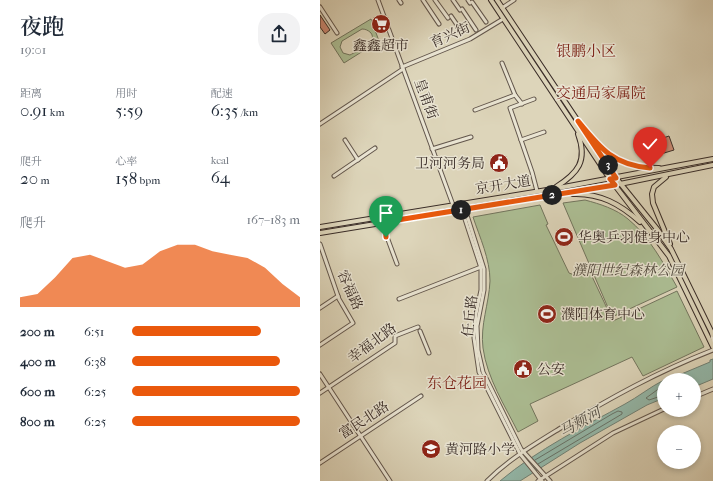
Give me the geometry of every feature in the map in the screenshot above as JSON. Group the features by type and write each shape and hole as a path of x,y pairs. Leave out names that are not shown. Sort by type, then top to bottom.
{"main road":[{"path":"491,0 610,179 669,256 713,348"},
{"path":"497,0 616,178 657,228 674,254"},
{"path":"578,121 597,144 615,159 636,166 672,168"},
{"path":"554,189 569,178 580,165 582,149 575,126"},
{"name":"京开大道","path":"320,227 554,189 672,168 713,159"},
{"name":"京开大道","path":"320,233 621,184 713,165"},
{"path":"682,172 661,180 654,187 652,194 653,203 674,254 712,333"},
{"path":"559,194 584,194 601,197 623,208 648,229"}],"street":[{"name":"皇甫街","path":"378,0 453,205"},
{"path":"422,0 438,24"},
{"path":"436,0 448,18"},
{"path":"453,0 476,30"},
{"path":"502,8 514,0"},
{"path":"470,2 486,22"},
{"path":"320,8 337,33"},
{"path":"451,16 462,32"},
{"name":"育兴街","path":"320,124 403,68 470,39 503,19"},
{"path":"502,63 515,95 522,104"},
{"path":"474,110 515,95"},
{"path":"534,100 510,108 537,191"},
{"path":"521,140 544,132"},
{"path":"432,149 471,137"},
{"path":"345,140 358,160"},
{"path":"334,176 375,148"},
{"name":"任丘路","path":"463,209 481,267 481,290 474,326 477,361 484,384 521,456 540,480"},
{"name":"任丘路","path":"463,209 484,269 484,290 476,326 479,360 493,395 525,453 550,481"},
{"path":"385,222 386,237 397,264"},
{"name":"容福路","path":"320,244 338,296 353,323 320,345"},
{"path":"399,299 481,267"},
{"path":"320,308 338,296"},
{"name":"幸福北路","path":"320,393 395,343 395,336 419,329 429,353"},
{"path":"712,333 713,342"},
{"path":"487,481 525,453 586,412 654,375 713,348"},
{"path":"320,374 390,481"},
{"path":"701,393 713,389"},
{"name":"富民北路","path":"320,463 421,396"},
{"path":"540,480 613,433 657,412"}],"green space":[{"path":"371,19 379,41 344,63 331,43","holes":["362,29 368,30 371,33 372,40 362,49 350,55 343,53 340,47 342,41"]},
{"name":"濮阳世纪森林公园","path":"585,200 602,205 623,215 636,226 656,251 677,287 612,317 563,203"},
{"name":"濮阳体育中心","path":"540,205 548,224 546,225 569,273 577,276 589,270 613,321 677,291 704,347 643,376 632,357 530,404 538,421 518,432 492,381 485,359 482,339 490,273 484,249 473,217"}],"water":[{"path":"713,359 713,379 701,384 701,373 684,373 710,362 710,360"},
{"path":"657,384 657,401 580,443 520,481 500,481 546,448"}],"building":[{"path":"320,15 330,30 325,34 320,27"},
{"path":"669,136 674,150 651,157 645,155 642,145"}],"place":[{"name":"鑫鑫超市","path":"381,24"},
{"name":"卫河河务局","path":"499,163"},
{"name":"华奥乒羽健身中心","path":"564,237"},
{"name":"濮阳体育中心","path":"547,314"},
{"name":"公安","path":"523,369"},
{"name":"黄河路小学","path":"431,449"}],"district":[{"name":"银鹏小区","path":"586,51"},
{"name":"交通局家属院","path":"601,93"},
{"name":"东仓花园","path":"457,383"}],"route":[{"path":"386,237 385,222 615,185 610,179 616,178 578,121 604,152 610,156 620,162 650,168"}],"water label":[{"name":"马颊河","path":"580,422"}]}
